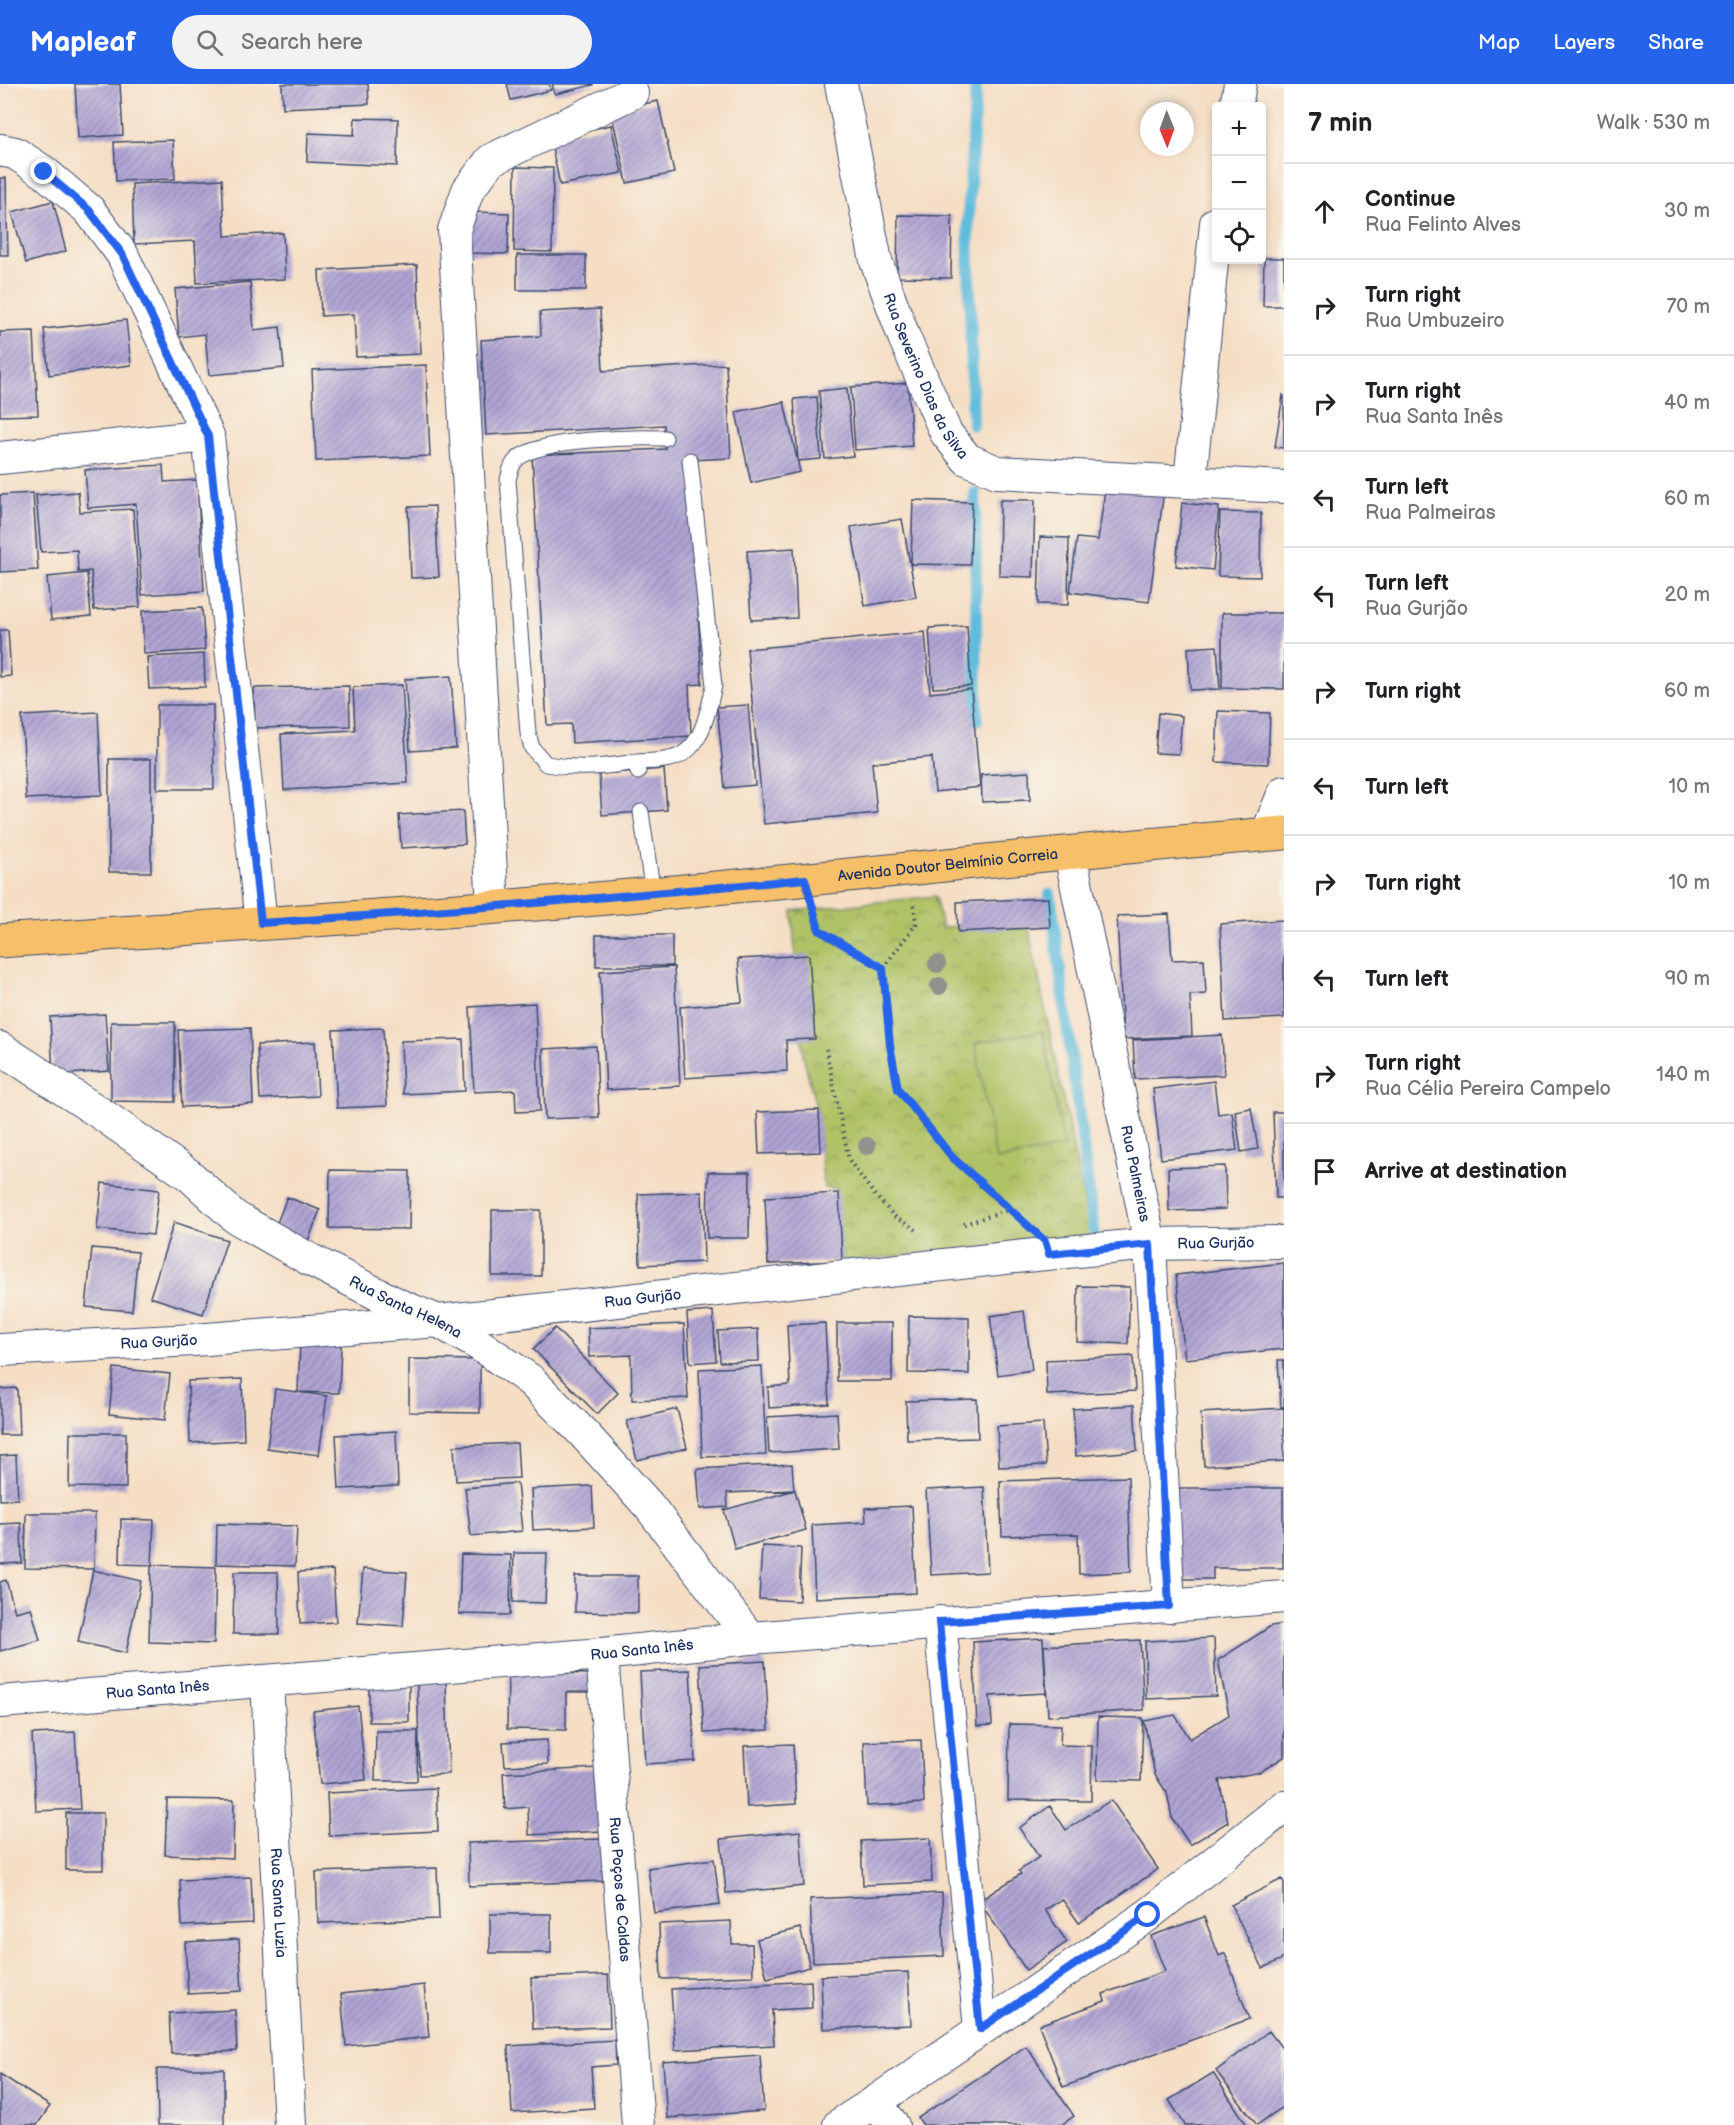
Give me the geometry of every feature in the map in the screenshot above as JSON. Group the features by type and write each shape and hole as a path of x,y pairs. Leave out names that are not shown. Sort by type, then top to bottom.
{"main road":[{"name":"Avenida Doutor Belmínio Correia","path":"0,940 653,894 1275,834"}],"street":[{"name":"Rua Severino Dias da Silva","path":"841,84 876,261 904,337 946,433 967,459 997,472 1284,487"},
{"path":"1237,102 1240,84"},
{"path":"493,907 454,230 468,190 491,160 632,93"},
{"path":"0,150 15,153 53,179 89,210 122,254 208,436 261,923"},
{"path":"1190,481 1212,263"},
{"path":"0,458 208,436"},
{"path":"1275,834 1284,792"},
{"name":"Rua Palmeiras","path":"1070,853 1150,1244 1169,1606"},
{"name":"Rua Santa Helena","path":"0,1048 100,1113 189,1175 235,1217 307,1258 399,1305 438,1321 481,1346 530,1380 576,1426 649,1506 750,1638"},
{"name":"Rua Gurjão","path":"0,1350 194,1340 438,1321 1150,1244 1284,1242"},
{"name":"Rua Santa Inês","path":"0,1702 602,1654 750,1638 939,1622 1284,1597"},
{"path":"939,1622 980,2029"},
{"name":"Rua Poços de Caldas","path":"602,1654 638,2125"},
{"name":"Rua Santa Luzia","path":"267,1681 290,2125"},
{"path":"839,2125 884,2114 980,2029 1148,1915 1284,1807"}],"lane":[{"path":"665,438 559,443 526,453 511,467 508,480 528,733 532,748 546,764 566,768 637,767 688,752 698,738 714,686 690,460"},
{"path":"640,812 653,894"}],"path":[{"path":"910,868 916,924 883,968 890,1045 898,1089 952,1157 1045,1241 1049,1254"},
{"path":"805,879 819,930 883,968"},
{"path":"826,1049 849,1160 873,1193 896,1218 926,1236"}],"green space":[{"path":"935,896 942,928 1026,915 1091,1236 842,1262 837,1188 824,1188 816,1107 803,1055 792,911"},
{"path":"1043,1031 1064,1147 996,1160 975,1043"}],"building":[{"path":"75,84 120,84 123,135 78,138"},
{"path":"282,84 368,84 369,104 283,108"},
{"path":"507,84 549,84 551,90 511,100"},
{"path":"552,84 593,84 593,85 555,94"},
{"path":"658,101 674,173 627,183 611,111"},
{"path":"355,118 398,119 397,166 307,162 308,133 354,135"},
{"path":"611,125 622,173 560,185 550,138"},
{"path":"173,140 175,179 116,181 114,142"},
{"path":"515,167 553,168 552,252 514,251"},
{"path":"0,178 6,178 8,255 0,255"},
{"path":"222,179 225,236 283,233 285,279 197,283 195,241 134,244 132,184"},
{"path":"53,201 66,251 26,263 12,212"},
{"path":"471,212 509,213 508,254 470,253"},
{"path":"898,215 952,216 951,278 897,277"},
{"path":"517,255 586,255 586,290 517,290"},
{"path":"1266,258 1284,258 1284,306 1263,306"},
{"path":"417,265 421,354 356,357 354,314 321,316 319,270"},
{"path":"250,282 254,330 280,327 284,368 209,375 205,334 179,337 175,289"},
{"path":"600,309 603,371 726,364 731,458 690,460 702,684 689,685 691,736 572,743 571,724 547,725 532,455 665,449 664,425 486,435 481,340 541,336 540,312"},
{"path":"126,320 131,365 49,375 44,329"},
{"path":"34,331 38,415 0,416 0,332"},
{"path":"426,365 430,456 316,461 312,370"},
{"path":"908,383 912,446 855,450 851,387"},
{"path":"847,388 853,456 825,459 819,391"},
{"path":"1284,396 1284,448 1275,447"},
{"path":"817,397 821,459 798,461 794,399"},
{"path":"784,402 800,472 751,483 736,412"},
{"path":"163,465 164,482 197,480 204,591 142,595 136,504 88,508 85,470"},
{"path":"1106,483 1164,491 1149,602 1070,592 1077,538 1098,540"},
{"path":"78,492 80,512 133,509 140,607 94,610 91,571 78,572 77,550 41,552 36,495"},
{"path":"33,493 38,570 0,572 0,495"},
{"path":"913,500 972,502 970,565 911,564"},
{"path":"1000,500 1035,500 1033,577 999,576"},
{"path":"1182,503 1219,507 1213,570 1176,566"},
{"path":"435,506 439,577 411,578 408,507"},
{"path":"1220,512 1261,513 1260,577 1218,576"},
{"path":"902,519 916,597 865,606 851,527"},
{"path":"1040,537 1069,538 1068,605 1038,604"},
{"path":"794,548 797,618 751,620 747,551"},
{"path":"87,573 91,616 51,620 47,577"},
{"path":"202,608 205,650 144,654 142,611"},
{"path":"1222,613 1284,613 1284,689 1222,688"},
{"path":"967,626 971,686 933,688 929,628"},
{"path":"0,630 8,630 11,676 0,677"},
{"path":"925,632 930,693 971,689 980,787 935,792 932,757 872,763 877,813 764,824 747,649"},
{"path":"1217,646 1220,689 1190,690 1188,648"},
{"path":"204,654 205,687 149,689 147,657"},
{"path":"451,676 456,748 410,751 405,679"},
{"path":"402,685 408,783 284,790 281,734 355,730 353,687"},
{"path":"349,686 350,726 255,728 254,688"},
{"path":"157,705 213,705 214,789 157,789"},
{"path":"748,705 755,785 725,788 717,707"},
{"path":"1218,711 1270,713 1268,764 1216,762"},
{"path":"98,712 102,795 26,799 22,716"},
{"path":"1158,713 1182,716 1179,754 1155,753"},
{"path":"109,759 151,759 151,872 109,872"},
{"path":"664,769 667,810 602,815 599,774"},
{"path":"1029,772 1030,800 982,802 981,775"},
{"path":"463,811 465,844 401,848 399,815"},
{"path":"1048,898 1050,927 958,932 957,902"},
{"path":"1169,914 1172,960 1204,959 1206,994 1190,995 1192,1036 1123,1039 1117,916"},
{"path":"1284,920 1284,1018 1225,1021 1220,924"},
{"path":"596,935 672,935 672,966 596,966"},
{"path":"809,955 815,1039 786,1040 787,1071 685,1078 680,1007 742,1002 738,959"},
{"path":"674,967 680,1086 606,1090 600,971"},
{"path":"535,1003 540,1111 516,1112 515,1090 474,1092 470,1007"},
{"path":"105,1014 109,1071 53,1075 50,1017"},
{"path":"111,1022 175,1022 175,1102 111,1101"},
{"path":"250,1028 253,1104 182,1107 178,1030"},
{"path":"383,1028 387,1106 337,1108 333,1030"},
{"path":"1222,1035 1224,1075 1135,1079 1133,1040"},
{"path":"463,1039 465,1091 403,1094 401,1041"},
{"path":"315,1042 318,1096 260,1099 257,1045"},
{"path":"596,1046 599,1117 545,1119 543,1049"},
{"path":"1214,1081 1218,1114 1232,1112 1237,1150 1161,1159 1153,1089"},
{"path":"1251,1108 1258,1149 1241,1152 1235,1111"},
{"path":"819,1110 821,1152 759,1154 757,1112"},
{"path":"1273,1112 1284,1112 1284,1198 1276,1198"},
{"path":"1225,1166 1226,1209 1169,1211 1168,1168"},
{"path":"330,1170 410,1171 409,1229 329,1228"},
{"path":"708,1172 750,1172 749,1238 707,1238"},
{"path":"102,1183 159,1190 153,1235 97,1229"},
{"path":"702,1192 704,1262 640,1265 638,1194"},
{"path":"839,1193 842,1261 768,1264 765,1197"},
{"path":"287,1197 320,1210 308,1241 275,1228"},
{"path":"492,1210 541,1210 541,1276 492,1276"},
{"path":"174,1222 227,1240 203,1314 150,1297"},
{"path":"92,1248 138,1252 132,1311 86,1307"},
{"path":"1284,1263 1284,1349 1185,1359 1176,1275"},
{"path":"1078,1286 1130,1287 1128,1344 1077,1342"},
{"path":"713,1311 716,1361 690,1363 687,1313"},
{"path":"1024,1311 1032,1370 998,1375 990,1316"},
{"path":"909,1316 969,1317 969,1374 908,1373"},
{"path":"825,1323 829,1404 769,1408 768,1387 790,1385 787,1325"},
{"path":"837,1323 892,1323 892,1381 837,1381"},
{"path":"684,1324 688,1398 632,1400 631,1355 589,1357 588,1328"},
{"path":"555,1328 618,1393 597,1414 533,1349"},
{"path":"758,1329 759,1361 720,1362 718,1331"},
{"path":"300,1343 341,1345 339,1393 298,1392"},
{"path":"1133,1356 1135,1391 1047,1395 1046,1360"},
{"path":"409,1359 480,1360 480,1413 409,1412"},
{"path":"1278,1360 1284,1360 1284,1407 1281,1407"},
{"path":"762,1366 766,1455 702,1457 699,1369"},
{"path":"114,1368 170,1374 165,1420 109,1414"},
{"path":"242,1379 244,1440 190,1443 188,1381"},
{"path":"17,1388 19,1435 0,1435 0,1389"},
{"path":"275,1389 327,1396 319,1455 267,1448"},
{"path":"977,1399 978,1438 907,1440 906,1401"},
{"path":"1134,1405 1137,1451 1076,1456 1073,1409"},
{"path":"1284,1408 1284,1461 1204,1466 1201,1413"},
{"path":"677,1409 687,1448 637,1460 627,1421"},
{"path":"837,1413 839,1449 769,1453 767,1417"},
{"path":"1043,1423 1046,1465 999,1467 997,1426"},
{"path":"396,1431 398,1486 339,1489 336,1435"},
{"path":"70,1433 126,1433 126,1488 69,1487"},
{"path":"517,1443 519,1478 456,1481 454,1446"},
{"path":"16,1455 18,1499 0,1500 0,1456"},
{"path":"792,1464 794,1490 727,1493 728,1507 700,1509 697,1469"},
{"path":"1128,1477 1131,1572 1079,1574 1078,1534 1002,1536 1000,1481"},
{"path":"517,1483 522,1531 471,1536 465,1488"},
{"path":"592,1486 594,1527 533,1530 531,1489"},
{"path":"984,1487 988,1572 931,1575 926,1490"},
{"path":"1174,1488 1283,1488 1283,1568 1213,1568 1213,1579 1173,1579"},
{"path":"795,1490 806,1530 735,1549 724,1510"},
{"path":"912,1506 916,1593 815,1598 812,1525 866,1522 865,1508"},
{"path":"26,1513 95,1513 94,1569 25,1568"},
{"path":"121,1519 154,1520 152,1565 120,1564"},
{"path":"21,1523 22,1563 0,1564 0,1524"},
{"path":"217,1524 297,1526 295,1566 216,1564"},
{"path":"762,1546 801,1548 799,1601 759,1599"},
{"path":"514,1553 547,1553 545,1603 513,1602"},
{"path":"461,1554 511,1555 510,1615 459,1614"},
{"path":"151,1565 216,1567 214,1644 149,1642"},
{"path":"363,1569 407,1572 403,1626 358,1623"},
{"path":"93,1570 141,1581 126,1653 78,1642"},
{"path":"333,1570 336,1622 300,1624 298,1572"},
{"path":"234,1572 278,1572 279,1634 233,1634"},
{"path":"575,1576 638,1576 638,1613 575,1612"},
{"path":"6,1580 15,1612 31,1608 40,1640 0,1651 0,1582"},
{"path":"1284,1624 1284,1757 1260,1772 1219,1780 1228,1822 1190,1845 1172,1818 1167,1793 1155,1775 1144,1721 1175,1715 1190,1739 1229,1715 1218,1660 1271,1626"},
{"path":"1043,1638 1046,1693 990,1696 992,1725 977,1726 973,1642"},
{"path":"1214,1638 1216,1696 1146,1699 1145,1641"},
{"path":"1140,1640 1144,1710 1048,1716 1044,1646"},
{"path":"765,1661 769,1730 704,1733 700,1665"},
{"path":"690,1670 695,1761 645,1764 640,1672"},
{"path":"508,1672 591,1674 590,1692 566,1692 566,1730 507,1729"},
{"path":"417,1682 446,1682 449,1774 420,1775"},
{"path":"409,1684 409,1722 369,1722 369,1685"},
{"path":"358,1706 366,1780 320,1784 313,1711"},
{"path":"1098,1717 1143,1718 1141,1781 1097,1780"},
{"path":"1009,1724 1061,1725 1060,1745 1092,1746 1091,1801 1008,1800"},
{"path":"376,1731 418,1731 417,1781 375,1781"},
{"path":"75,1732 80,1809 36,1811 32,1734"},
{"path":"547,1740 548,1764 505,1766 503,1742"},
{"path":"921,1740 924,1803 867,1806 864,1742"},
{"path":"793,1744 796,1804 747,1807 744,1746"},
{"path":"598,1768 602,1831 529,1835 528,1807 505,1809 503,1773"},
{"path":"436,1788 438,1831 329,1836 327,1793"},
{"path":"167,1799 234,1800 233,1858 165,1855"},
{"path":"1111,1800 1158,1869 1079,1923 1062,1899 1045,1910 1067,1942 1026,1970 979,1901 1021,1874 1019,1871 1039,1857 1019,1828 1050,1806 1066,1830"},
{"path":"66,1813 103,1813 103,1870 66,1870"},
{"path":"800,1831 804,1886 726,1893 721,1839"},
{"path":"930,1838 932,1882 863,1885 861,1841"},
{"path":"601,1839 603,1881 469,1886 468,1843"},
{"path":"714,1859 720,1905 654,1913 648,1868"},
{"path":"437,1868 439,1919 318,1923 316,1872"},
{"path":"251,1877 253,1923 182,1926 180,1880"},
{"path":"1282,1879 1284,1883 1284,1958 1263,1968 1231,1905"},
{"path":"942,1893 944,1956 813,1962 810,1899"},
{"path":"490,1914 551,1914 551,1953 490,1953"},
{"path":"1204,1917 1219,1956 1225,1953 1249,2019 1063,2087 1039,2025 1105,2001 1103,1994 1165,1971 1151,1936"},
{"path":"731,1921 732,1944 752,1944 753,1976 661,1979 659,1924"},
{"path":"800,1928 810,1967 767,1978 757,1939"},
{"path":"239,1939 242,1991 188,1994 185,1942"},
{"path":"908,1972 911,2025 823,2029 821,1976"},
{"path":"608,1975 610,2027 533,2029 531,1978"},
{"path":"811,1981 812,2008 772,2010 774,2045 675,2050 671,1989"},
{"path":"424,1985 429,2037 346,2046 341,1994"},
{"path":"235,2010 237,2051 171,2054 169,2013"},
{"path":"1269,2031 1284,2051 1284,2106 1257,2125 1216,2071"},
{"path":"615,2040 616,2065 591,2067 594,2108 512,2113 508,2046"},
{"path":"1026,2046 1074,2116 1061,2125 923,2125 918,2118"},
{"path":"760,2055 764,2111 667,2118 663,2062"},
{"path":"157,2069 224,2069 224,2125 158,2125"},
{"path":"1213,2073 1247,2125 1185,2125 1169,2100"},
{"path":"0,2074 50,2106 37,2125 0,2125"}],"waterway":[{"path":"973,425 968,220 976,84"},
{"path":"975,493 977,720"},
{"path":"1050,894 1094,1231"}],"route":[{"path":"44,172 89,210 122,254 208,436 261,923 493,907 805,879 819,930 883,968 890,1045 898,1089 952,1157 1045,1241 1049,1254 1150,1244 1169,1606 939,1622 980,2029 1148,1915"}]}
